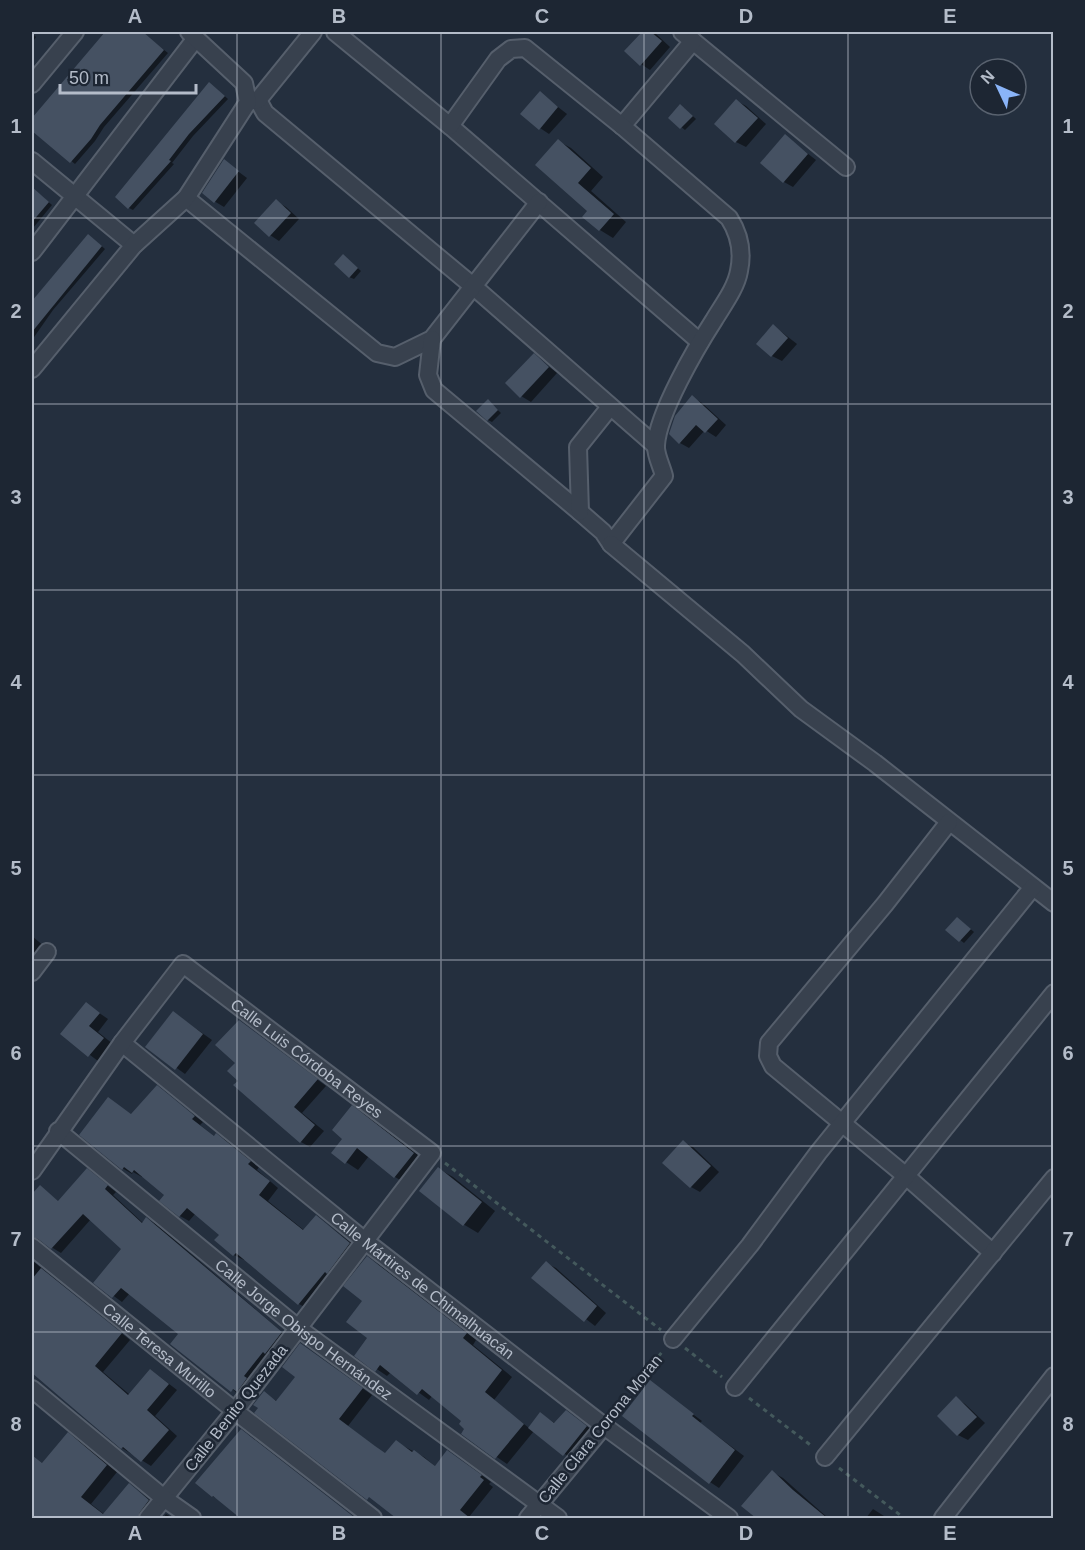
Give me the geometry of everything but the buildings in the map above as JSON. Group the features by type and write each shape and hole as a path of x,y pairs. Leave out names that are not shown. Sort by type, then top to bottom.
{"street":[{"path":"32,84 75,32"},
{"path":"32,369 134,245 186,198 253,101 313,32"},
{"path":"335,32 450,126 700,342"},
{"path":"32,252 193,35 244,83 253,101 265,113 474,287 656,446"},
{"path":"622,126 687,36 846,167"},
{"path":"450,126 498,59 511,50 525,48 622,126 729,219 737,230 741,250 739,273 700,342 666,411 656,446 664,476 611,544"},
{"path":"32,161 134,245"},
{"path":"186,198 377,353 395,357 432,339 539,202"},
{"path":"432,339 428,375 434,390 580,512 603,532 611,544 743,654 801,709 875,763 1053,903"},
{"path":"580,512 578,447 610,406"},
{"path":"949,822 885,904 769,1043 768,1056 773,1066 906,1176 993,1252"},
{"path":"673,1339 750,1245 818,1153 1033,887"},
{"path":"32,972 47,952"},
{"name":"Calle Luis Córdoba Reyes","path":"122,1043 183,964 432,1153"},
{"path":"735,1387 1053,993"},
{"path":"32,1170 122,1043"},
{"name":"Calle Mártires de Chimalhuacán","path":"122,1043 365,1241 604,1426 729,1518"},
{"name":"Calle Jorge Obispo Hernández","path":"58,1131 298,1328 558,1518"},
{"name":"Calle Benito Quezada","path":"148,1518 235,1411 432,1153"},
{"path":"825,1457 1053,1178"},
{"name":"Calle Teresa Murillo","path":"32,1247 235,1411 373,1518"},
{"path":"943,1518 1053,1376"},
{"path":"32,1389 165,1499 192,1518"},
{"name":"Calle Clara Corona Moran","path":"528,1518 604,1426"}],"path":[{"name":"Calle Clara Corona Moran","path":"604,1426 673,1339"}]}
